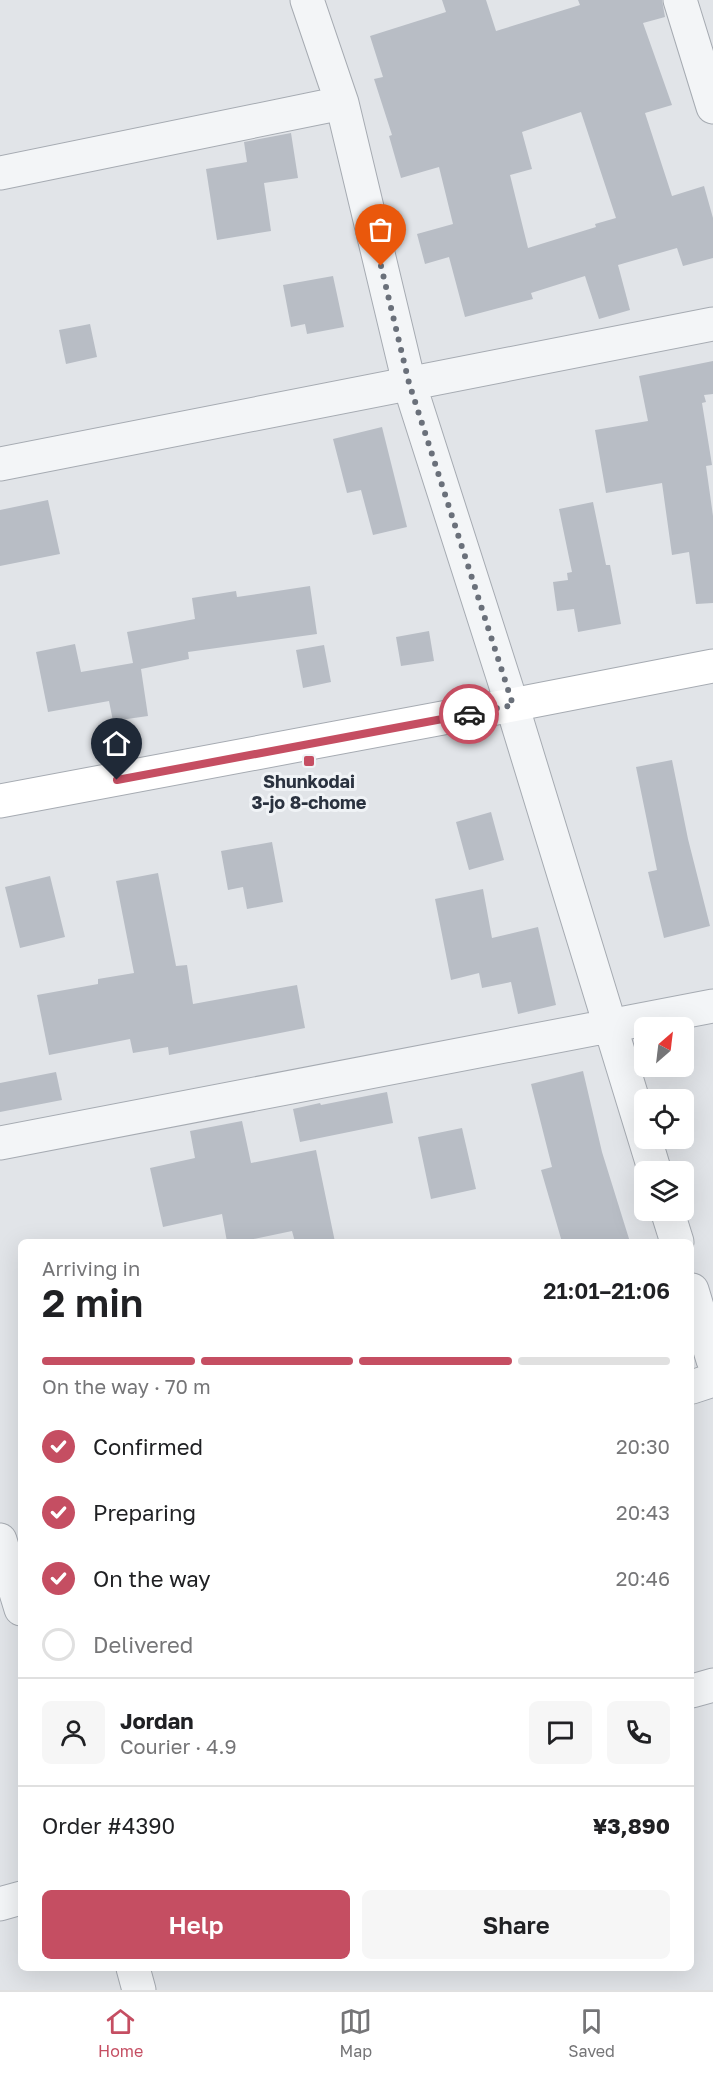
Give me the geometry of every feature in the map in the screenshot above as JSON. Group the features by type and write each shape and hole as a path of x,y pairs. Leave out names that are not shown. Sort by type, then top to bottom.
{"street":[{"path":"307,0 342,103 409,383 513,705 652,1161"},
{"path":"680,0 713,107"},
{"path":"0,173 342,103"},
{"path":"0,464 713,324"},
{"path":"0,801 713,666"},
{"path":"0,1143 713,1006"},
{"path":"670,1221 676,1239"},
{"path":"694,1297 713,1360"},
{"path":"694,1386 713,1380"},
{"path":"0,1540 15,1599"},
{"path":"694,1690 713,1685"},
{"path":"0,1904 18,1899"},
{"path":"134,1971 139,1990"}],"building":[{"path":"442,0 486,0 496,31 580,5 578,0 662,0 665,17 643,23 672,105 645,113 672,196 704,186 713,218 713,258 683,266 677,248 618,265 630,310 599,319 585,276 531,293 533,299 465,317 449,257 425,264 417,234 453,224 439,167 401,178 389,136 392,135 374,79 383,77 370,36 446,12","holes":["581,112 616,218 595,224 596,227 528,248 510,175 532,169 522,132"]},
{"path":"291,133 298,178 264,183 271,231 217,240 206,169 247,162 244,142"},
{"path":"333,276 344,327 307,334 305,324 291,327 283,285"},
{"path":"90,324 97,357 66,364 59,330"},
{"path":"713,361 713,394 704,395 706,402 702,403 712,465 706,466 713,516 713,603 696,604 689,552 672,555 662,483 606,493 595,430 648,421 639,376"},
{"path":"382,427 407,527 373,535 361,490 347,493 333,439"},
{"path":"48,500 60,554 0,566 0,510"},
{"path":"593,502 606,565 610,565 621,624 578,632 574,609 557,611 553,582 568,580 567,573 572,572 559,509"},
{"path":"310,586 317,634 188,652 189,659 141,669 148,716 113,721 109,701 48,712 36,652 75,644 81,672 133,663 127,632 195,619 192,598 236,591 237,597"},
{"path":"429,631 434,661 401,666 396,637"},
{"path":"324,645 331,682 303,688 296,650"},
{"path":"672,760 688,839 710,926 664,938 648,872 657,870 636,767"},
{"path":"491,812 504,860 469,870 456,822"},
{"path":"272,842 283,902 247,909 243,887 228,890 221,851"},
{"path":"158,873 176,966 187,965 193,1004 297,985 305,1028 169,1055 168,1047 133,1053 130,1039 49,1055 37,995 98,984 98,979 134,973 116,881"},
{"path":"50,876 65,937 20,948 5,887"},
{"path":"483,889 492,938 538,927 556,1005 518,1014 511,982 482,988 479,973 451,980 435,899"},
{"path":"583,1071 602,1152 629,1239 561,1239 541,1170 552,1167 531,1084"},
{"path":"56,1072 62,1100 0,1112 0,1083"},
{"path":"387,1092 393,1123 300,1142 293,1109"},
{"path":"242,1121 251,1163 316,1150 334,1239 294,1239 292,1231 253,1239 226,1239 222,1214 163,1227 150,1168 195,1158 190,1131"},
{"path":"462,1128 476,1189 431,1199 418,1137"}],"way so far":[{"path":"381,266 409,383 513,705 469,714"}],"place":[{"name":"Shunkodai 3-jo 8-chome","path":"309,761"}],"route":[{"path":"117,780 469,714"}]}
